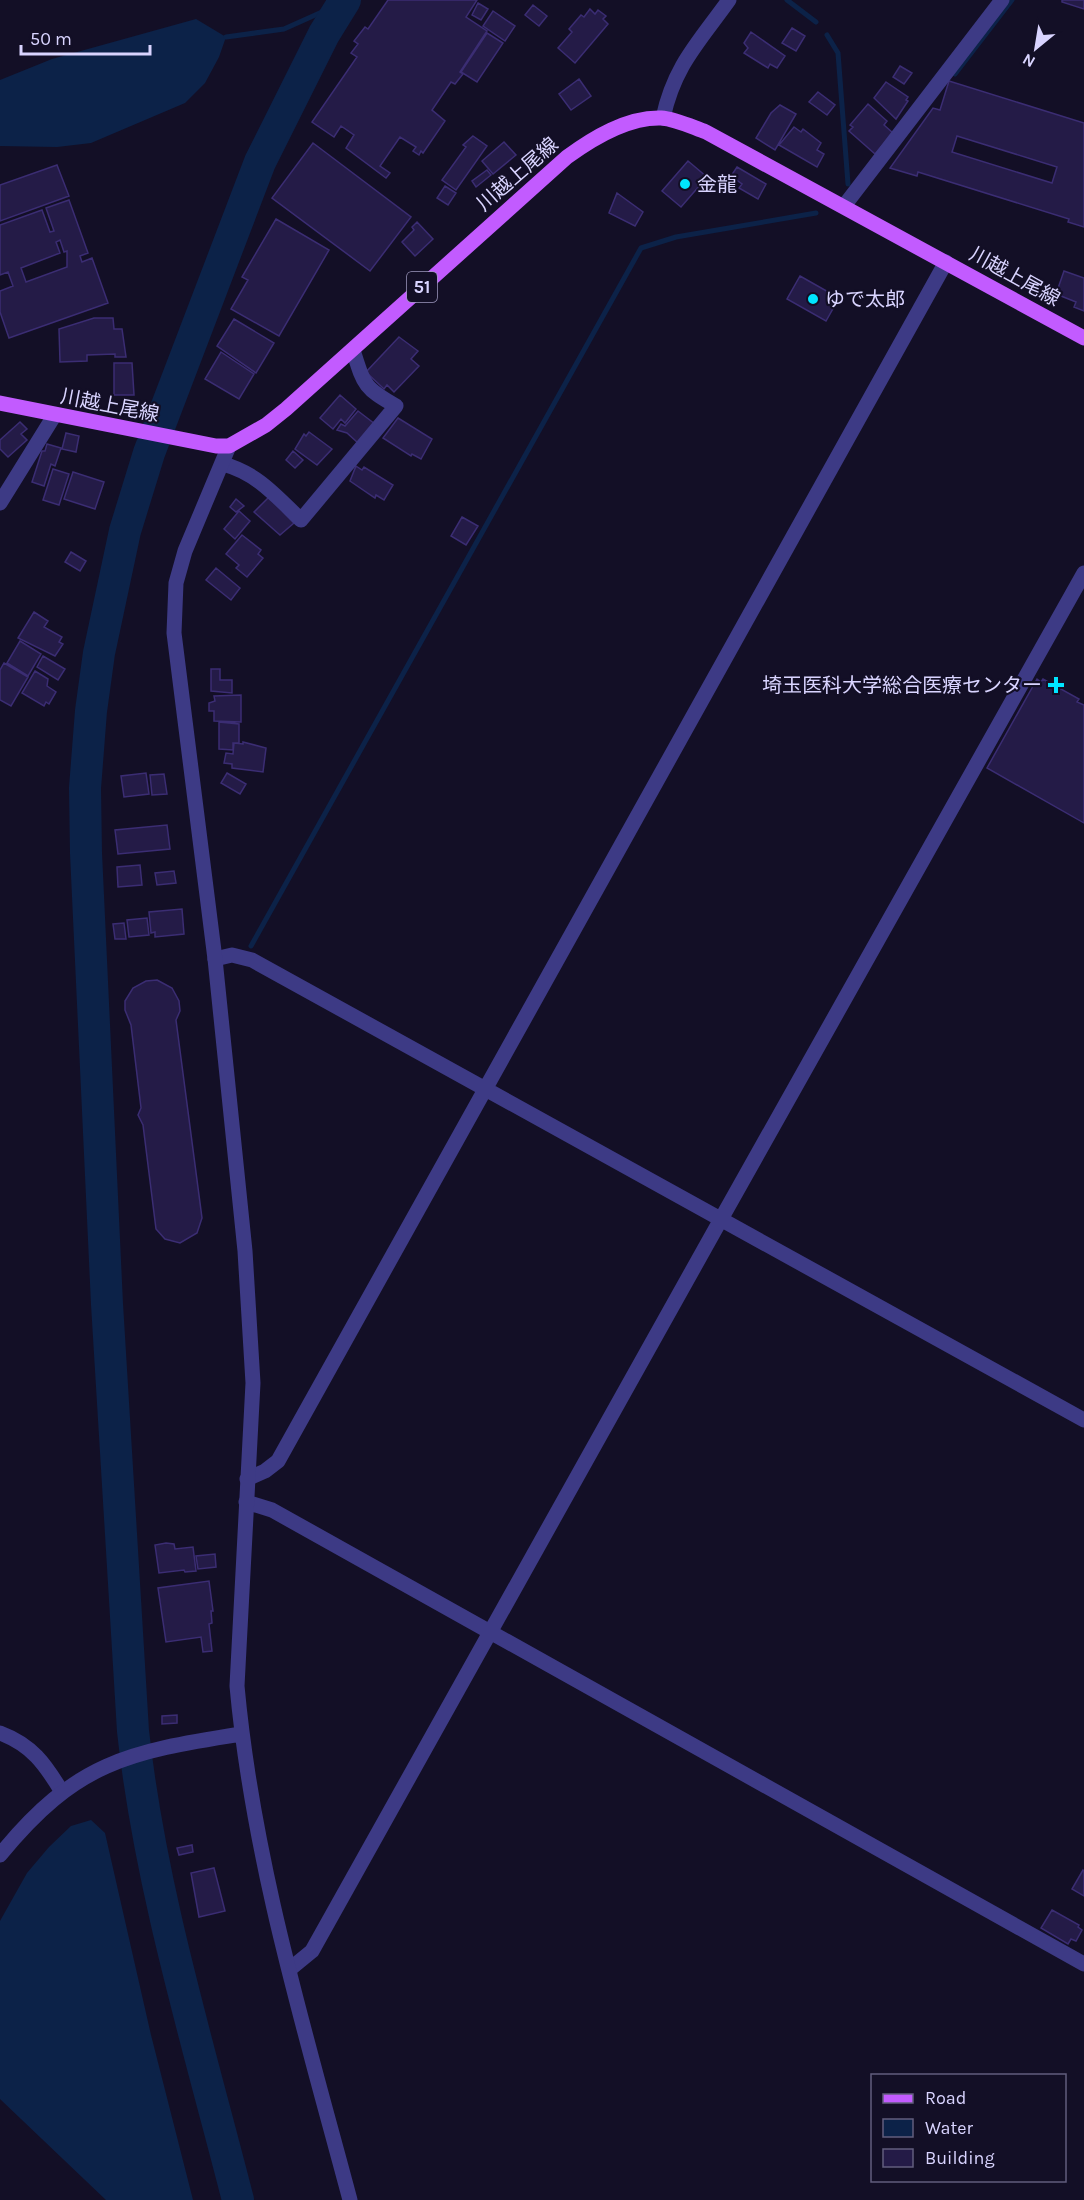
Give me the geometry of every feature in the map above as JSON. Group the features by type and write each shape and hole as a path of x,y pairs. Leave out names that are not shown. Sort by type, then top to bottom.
{"main road":[{"name":"川越上尾線","path":"0,403 54,416 180,440 229,446 266,425 353,350 466,245 567,158 603,134 643,120 663,118 706,132 1084,338"}],"street":[{"path":"663,118 668,92 679,68 729,0"},
{"path":"844,206 1002,0"},
{"path":"247,1479 265,1471 278,1461 946,262"},
{"path":"223,464 242,469 260,480 301,520 396,406 375,394 363,383 353,350"},
{"path":"0,503 54,416"},
{"path":"229,446 185,551 176,584 174,633 215,959 245,1251 253,1383 237,1686 241,1734 258,1836 350,2200"},
{"path":"290,1969 312,1951 720,1218 1084,573"},
{"path":"215,959 232,955 252,960 486,1087 1084,1420"},
{"path":"246,1502 272,1510 490,1634 1084,1964"},
{"path":"0,1733 25,1746 44,1762 62,1792"},
{"path":"0,1855 34,1816 62,1792 118,1759 154,1748 241,1734"}],"water":[{"path":"196,19 226,37 219,57 205,83 185,103 91,143 57,147 0,146 0,80 52,59"},
{"path":"91,1820 105,1833 151,2035 193,2200 106,2200 0,2099 0,1921 27,1873 49,1847 71,1826"}],"building":[{"path":"388,0 477,0 466,17 487,31 460,72 463,74 455,84 451,82 432,110 445,121 423,153 421,151 419,155 413,151 416,147 400,137 380,166 390,173 386,178 346,148 354,135 341,126 334,137 312,122 357,57 351,53 358,44 354,41 365,27 368,29"},
{"path":"1062,0 1084,0 1084,9 1062,2"},
{"path":"478,3 488,9 481,20 472,15"},
{"path":"533,5 547,16 539,26 525,15"},
{"path":"590,9 595,14 598,10 606,16 603,19 608,24 575,63 558,48 572,32 569,29 581,15 584,17"},
{"path":"493,11 515,26 505,41 483,26"},
{"path":"792,28 805,36 796,51 782,43"},
{"path":"751,32 785,56 777,68 770,64 768,68 744,53 748,48 744,43"},
{"path":"487,33 503,43 477,82 461,72"},
{"path":"900,66 912,73 904,84 893,77"},
{"path":"579,79 591,96 571,110 559,94"},
{"path":"949,81 1084,123 1084,227 1068,222 1069,219 918,172 917,176 890,168 933,108 940,110","holes":["957,136 1057,167 1052,183 952,152"]},
{"path":"886,82 908,97 906,100 908,101 896,119 874,98"},
{"path":"818,92 835,105 827,115 809,102"},
{"path":"868,104 887,121 884,125 893,133 875,154 849,131 853,127 850,125"},
{"path":"780,105 796,114 775,150 756,138 771,113"},
{"path":"794,127 801,132 803,129 821,143 817,150 824,154 817,167 779,145"},
{"path":"473,136 487,146 456,190 442,180 466,147 463,145"},
{"path":"504,142 516,155 493,174 482,161"},
{"path":"313,143 411,217 370,271 272,198"},
{"name":"金龍","path":"688,161 707,177 681,207 662,191"},
{"path":"57,165 69,196 0,221 0,185"},
{"path":"737,167 766,184 758,199 739,188 742,184 731,176"},
{"path":"487,170 491,175 476,187 472,181"},
{"path":"445,186 456,193 448,205 437,198"},
{"path":"617,193 643,212 635,226 609,213"},
{"path":"69,200 88,253 80,256 82,262 92,258 108,303 9,338 0,312 0,291 13,286 8,272 0,275 0,225 42,210 50,232 54,231 46,208","holes":["60,240 64,252 67,251 67,267 26,282 21,268 60,253 56,242"]},
{"path":"276,219 329,250 279,336 231,309 248,280 242,277"},
{"path":"417,222 433,239 415,256 402,242 414,230 412,227"},
{"path":"1064,271 1084,278 1084,311 1074,307 1076,302 1056,294"},
{"name":"ゆで太郎","path":"800,276 839,298 826,321 787,299"},
{"path":"94,318 113,318 114,329 122,329 126,357 115,357 115,354 87,355 87,361 60,362 59,329"},
{"path":"234,319 274,343 256,373 217,346"},
{"path":"399,337 418,351 411,359 419,366 394,392 387,385 384,389 366,372"},
{"path":"221,352 254,374 239,399 205,379"},
{"path":"114,363 132,363 134,395 114,395"},
{"path":"340,395 356,409 345,423 341,419 333,429 320,418"},
{"path":"358,411 375,424 358,443 347,433 337,430 341,424 345,426"},
{"path":"398,418 432,439 421,459 412,454 411,456 383,438"},
{"path":"20,422 27,429 21,434 27,440 8,457 0,449 0,440"},
{"path":"309,432 332,449 317,465 295,449 304,434 306,436"},
{"path":"66,433 79,436 76,452 62,449"},
{"path":"47,444 61,448 55,466 51,464 44,486 32,482 42,451 45,451"},
{"path":"293,451 303,460 295,468 286,460"},
{"path":"356,466 362,470 364,467 393,485 384,500 376,495 375,498 350,481"},
{"path":"53,469 69,474 59,505 43,500"},
{"path":"73,472 104,482 95,509 64,499"},
{"path":"269,497 294,523 280,535 254,512"},
{"path":"236,499 244,506 236,512 230,507"},
{"path":"239,511 250,521 235,539 224,529"},
{"path":"462,517 478,526 466,545 451,536"},
{"path":"242,535 261,550 258,554 263,558 247,577 236,568 239,565 226,554"},
{"path":"71,552 86,561 80,571 65,562"},
{"path":"216,568 240,588 231,600 206,580"},
{"path":"34,612 48,621 44,627 62,637 59,642 63,644 55,656 18,638"},
{"path":"20,641 41,654 28,676 7,663"},
{"path":"43,656 65,669 58,680 37,667"},
{"path":"4,663 28,677 11,706 0,700 0,670"},
{"path":"211,669 220,669 220,680 232,680 232,693 211,691"},
{"path":"35,671 48,679 47,686 56,692 49,704 46,702 44,706 22,693"},
{"path":"1037,679 1041,682 1043,679 1079,699 1077,702 1084,705 1084,823 987,768"},
{"path":"241,695 241,722 214,721 214,711 209,711 209,703 215,701 214,696"},
{"path":"219,722 239,724 239,743 233,743 233,750 219,749"},
{"path":"243,742 266,748 263,772 232,768 232,764 224,763 226,753 233,754 234,743 243,744"},
{"path":"146,773 149,794 124,797 121,776"},
{"path":"227,773 246,784 240,794 221,783"},
{"path":"164,774 167,794 152,795 150,775"},
{"path":"167,825 170,849 118,854 115,830"},
{"path":"140,865 142,885 118,887 117,867"},
{"path":"174,871 176,883 157,885 155,873"},
{"path":"182,909 184,934 155,937 155,932 151,933 149,912"},
{"path":"147,918 149,935 129,937 127,920"},
{"path":"124,923 126,939 115,939 113,924"},
{"path":"157,980 172,988 179,1001 180,1011 176,1020 202,1218 197,1233 180,1243 165,1239 156,1229 143,1125 138,1115 141,1108 131,1025 125,1010 125,1001 133,988 146,981"},
{"path":"174,1544 175,1549 193,1547 196,1571 159,1573 155,1545"},
{"path":"215,1554 216,1567 198,1569 196,1556"},
{"path":"209,1581 213,1611 211,1611 212,1623 209,1624 212,1651 203,1652 201,1637 166,1642 158,1588"},
{"path":"177,1715 177,1723 162,1724 162,1716"},
{"path":"192,1845 193,1852 179,1855 177,1848"},
{"path":"214,1868 225,1911 199,1917 191,1873"},
{"path":"1084,1871 1084,1896 1072,1889"},
{"path":"1052,1910 1079,1925 1078,1927 1082,1930 1076,1941 1071,1939 1068,1944 1041,1928"}],"waterway":[{"path":"238,2200 163,1908 151,1849 133,1731 107,1304 85,788 91,711 99,653 125,531 149,453 260,162 324,34 345,0"},
{"path":"787,0 816,22"},
{"path":"955,74 1012,0"},
{"path":"226,37 284,29 342,3"},
{"path":"827,35 838,53 848,184"},
{"path":"251,946 641,248 676,237 816,213"}],"place":[{"name":"金龍","path":"685,184"},
{"name":"ゆで太郎","path":"813,299"},
{"name":"埼玉医科大学総合医療センター","path":"1056,685"}]}
